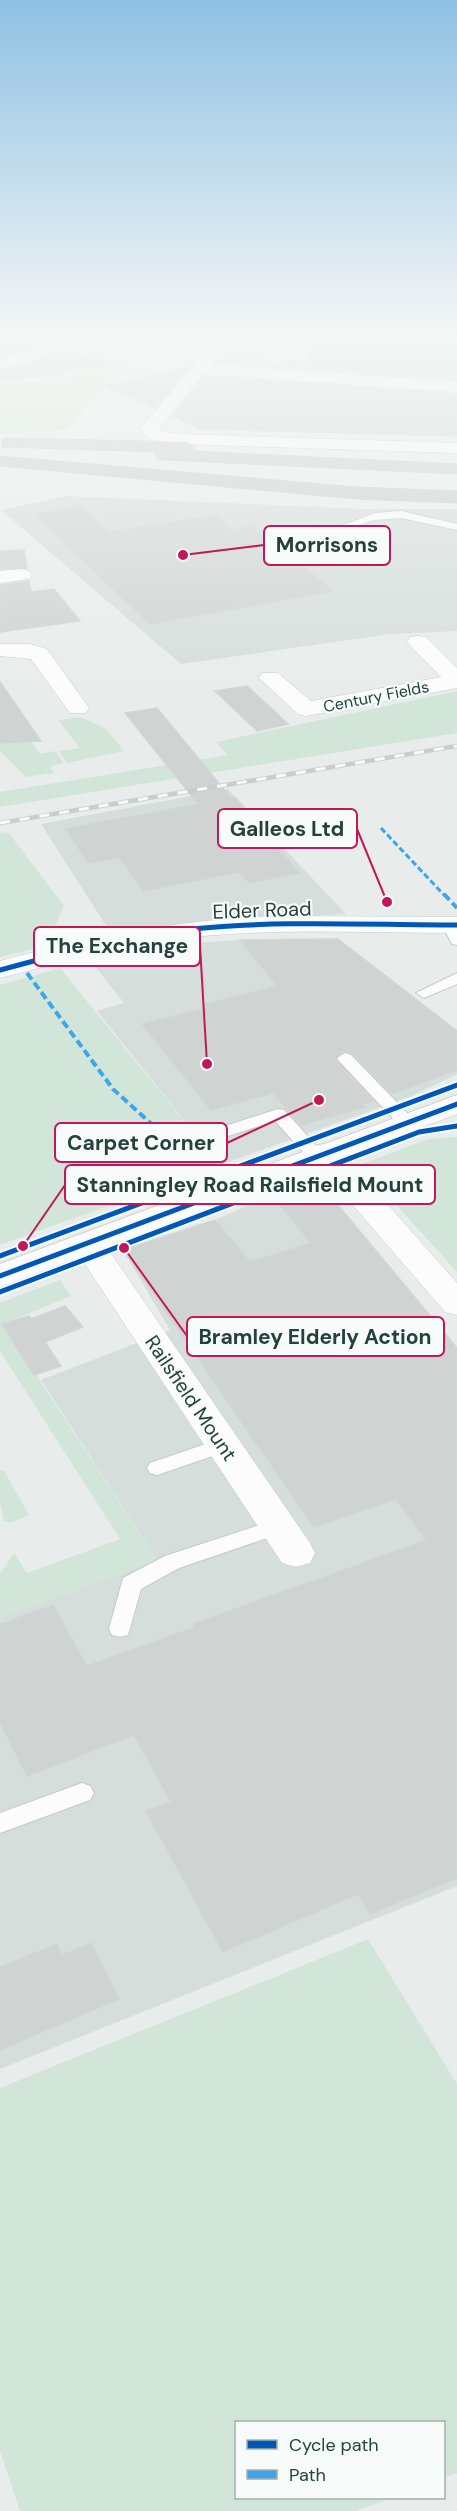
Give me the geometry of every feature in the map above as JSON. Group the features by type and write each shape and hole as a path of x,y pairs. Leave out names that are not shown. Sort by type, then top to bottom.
{"highway":[{"path":"28,451 457,469"},
{"path":"288,451 457,456"},
{"path":"0,461 457,480"},
{"path":"0,461 344,492 457,497"}],"street":[{"path":"0,578 22,575"},
{"name":"Century Fields","path":"418,642 457,680"},
{"path":"0,650 30,650 39,654 78,708"},
{"name":"Century Fields","path":"270,678 306,709 457,680"},
{"name":"Elder Road","path":"0,970 158,933 221,927 454,930"},
{"path":"0,1276 457,1104"},
{"path":"321,1155 457,1305"},
{"name":"Railsfield Mount","path":"87,1243 287,1540"}],"lane":[{"path":"346,526 368,516 423,515 457,529"},
{"path":"368,516 418,518 457,529"},
{"path":"424,993 457,978"},
{"path":"345,1058 407,1123"},
{"path":"225,1132 278,1114 321,1155"},
{"path":"157,1468 223,1445"},
{"path":"120,1629 131,1584 172,1562 287,1540"},
{"path":"0,1823 82,1793"}],"shaded area":[{"path":"66,496 364,509 457,509 457,631 390,634 181,664 1,510"},
{"path":"228,789 346,914 188,922 112,935 41,824"},
{"path":"338,939 457,1031 457,1074 412,1096 220,1165 97,1011 124,1003 90,960 154,946 240,940"},
{"path":"318,1181 457,1348 457,1886 0,2069 0,1618 157,1560 41,1380 170,1330 123,1250 215,1220 272,1195"}],"green space":[{"path":"457,691 457,733 0,807 0,792 228,755 216,742"},
{"path":"81,717 106,729 124,751 67,763 59,751 80,748 58,720"},
{"path":"0,735 29,739 40,754 55,751 64,763 50,766 54,773 26,777 0,751"},
{"path":"8,832 64,906 46,946 0,957 0,833"},
{"path":"60,968 220,1165 0,1245 0,985"},
{"path":"457,1137 457,1272 360,1165 428,1139"},
{"path":"60,1280 71,1296 3,1324 157,1560 0,1618 0,1574 14,1553 27,1573 120,1539 0,1351 0,1303"},
{"path":"0,1470 4,1471 29,1515 10,1523 4,1521 0,1503"},
{"path":"368,1939 457,2084 457,2473 445,2478 445,2421 235,2421 235,2499 388,2499 356,2511 20,2511 0,2451 0,2088"}],"building":[{"path":"83,506 108,532 216,515 232,530 253,525 333,591 150,624 34,514"},
{"path":"24,550 27,568 0,569 0,551"},
{"path":"29,581 31,592 54,589 80,621 0,632 0,585"},
{"path":"0,682 41,741 0,743"},
{"path":"247,686 288,724 257,731 215,691"},
{"path":"157,708 231,798 235,797 299,873 249,883 240,872 144,891 119,857 89,863 65,829 198,804 125,713"},
{"path":"338,939 457,1031 457,1070 392,1094 353,1053 344,1051 335,1059 373,1101 363,1104 366,1107 301,1125 273,1093 211,1110 142,1024 208,1008 205,1004 277,986 240,940"},
{"path":"318,1181 457,1348 457,1878 370,1914 358,1894 223,1952 146,1811 171,1802 134,1735 27,1776 0,1722 0,1624 53,1605 87,1666 195,1627 193,1624 427,1540 396,1499 314,1527 123,1250 215,1220 250,1262 311,1243 272,1195"},
{"path":"65,1306 83,1327 45,1342 61,1366 34,1375 2,1324 29,1316 31,1319"},
{"path":"91,1943 119,1999 0,2050 0,1967 57,1944 62,1955"}],"railway":[{"path":"0,823 457,746"}],"marked path":[{"path":"381,828 457,908"},
{"path":"27,973 113,1089 179,1149 186,1160 187,1167"}],"cycle path":[{"path":"0,970 108,943 191,929 278,924 457,925"},
{"path":"0,1256 457,1085"},
{"path":"0,1276 457,1104"},
{"path":"0,1292 419,1132 457,1126"}],"place":[{"name":"Morrisons","path":"183,555"},
{"name":"Galleos Ltd","path":"387,902"},
{"name":"The Exchange","path":"207,1064"},
{"name":"Carpet Corner","path":"319,1100"},
{"name":"Stanningley Road Railsfield Mount","path":"23,1246"},
{"name":"Bramley Elderly Action","path":"124,1248"}]}
